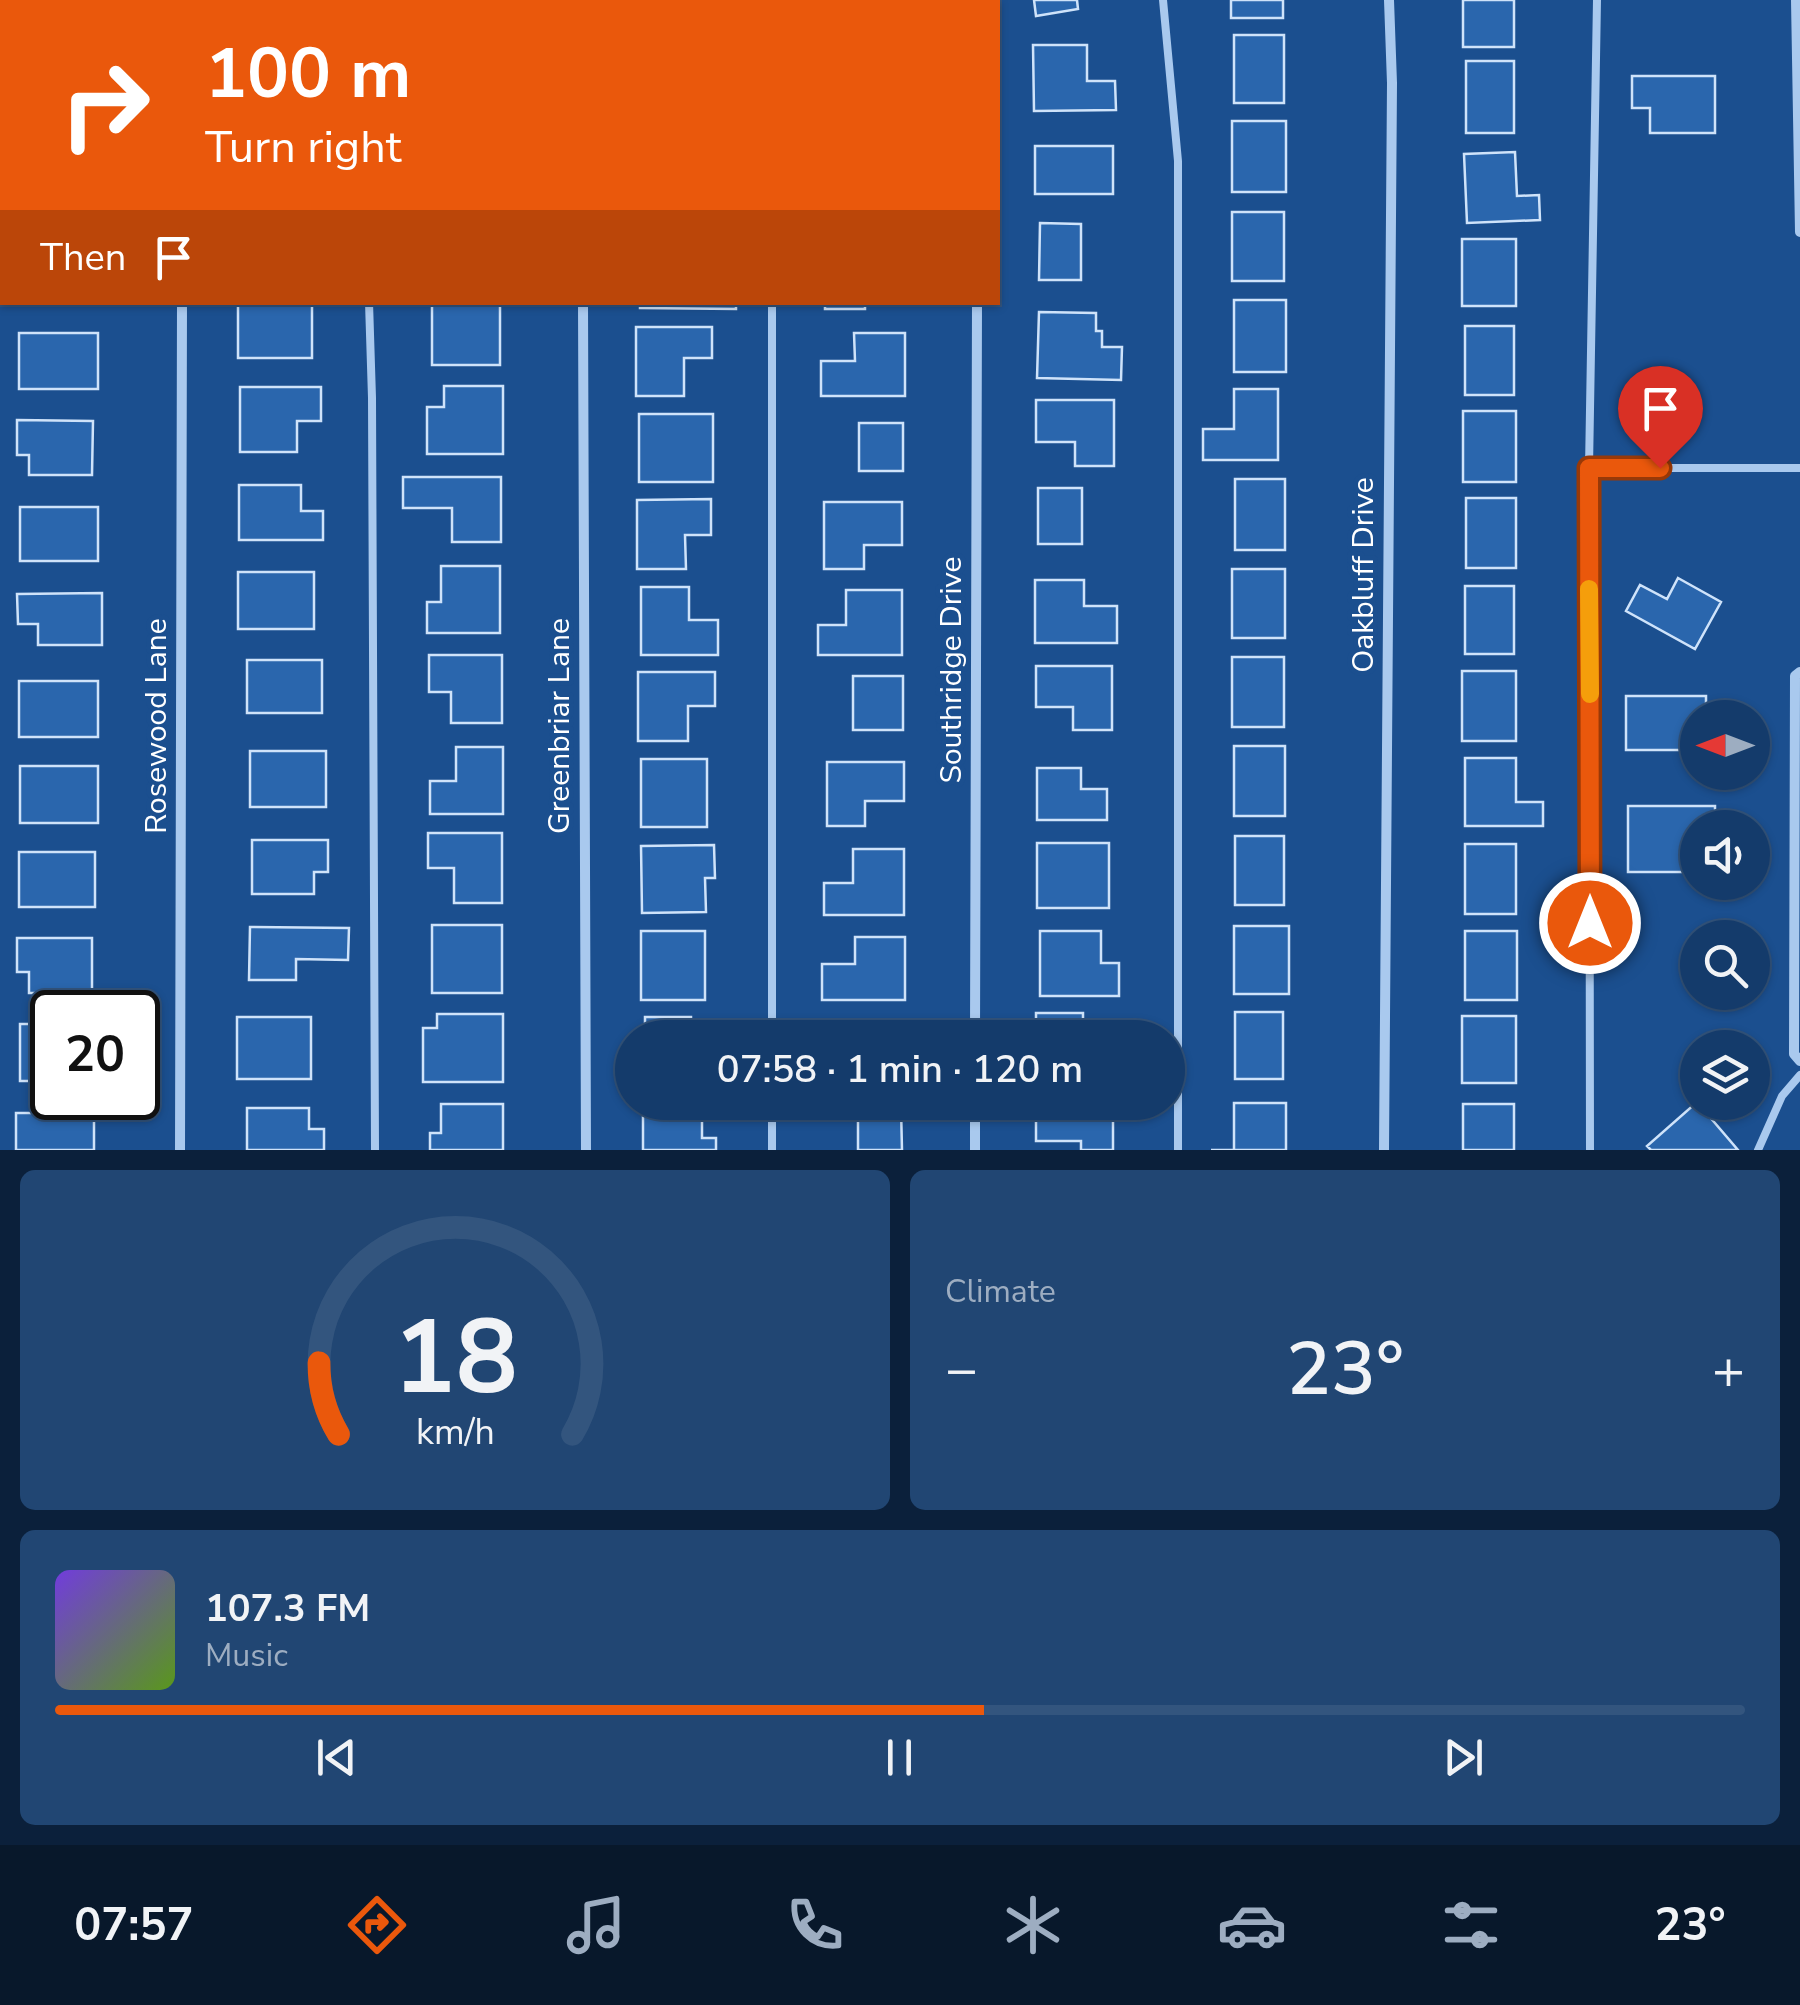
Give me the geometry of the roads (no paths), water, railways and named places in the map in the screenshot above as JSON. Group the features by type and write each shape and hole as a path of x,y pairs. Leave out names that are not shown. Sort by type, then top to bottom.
{"street":[{"name":"Oakbluff Drive","path":"1384,1150 1392,83 1389,0"},
{"path":"1796,0 1800,232"},
{"name":"Rosewood Lane","path":"180,1150 182,305"},
{"name":"Greenbriar Lane","path":"583,305 586,1150"},
{"name":"Southridge Drive","path":"975,1020 978,305"},
{"path":"1800,672 1795,676 1794,1054 1800,1061"},
{"path":"975,1120 975,1150"}],"lane":[{"path":"1163,0 1178,161 1178,1150"},
{"path":"1590,1150 1589,468 1597,0"},
{"path":"369,305 376,1150"},
{"path":"772,305 772,1020"},
{"path":"1589,468 1800,468"},
{"path":"1758,1150 1782,1096 1800,1075"},
{"path":"772,1120 772,1150"}]}
